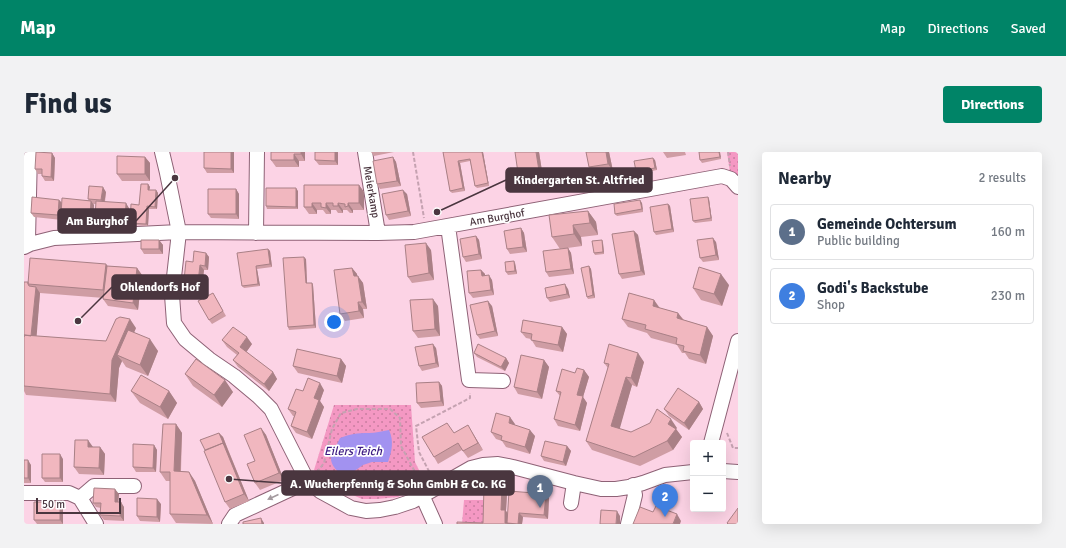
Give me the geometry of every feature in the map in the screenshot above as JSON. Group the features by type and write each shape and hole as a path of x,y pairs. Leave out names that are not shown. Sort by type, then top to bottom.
{"street":[{"path":"27,246 30,152"},
{"path":"162,152 179,232 172,295 174,323 185,339 209,359 240,381 271,409 308,481 320,491 351,508 380,510 413,501 471,468 483,465 498,464 513,467 601,489 616,489 643,483 665,475 690,472"},
{"path":"256,233 257,152"},
{"name":"Meierkamp","path":"365,152 378,233"},
{"name":"Am Burghof","path":"27,246 54,238 179,232 414,232 722,176 731,179 738,187"},
{"path":"448,226 469,380 503,382"},
{"path":"712,440 738,341"},
{"path":"726,471 738,472"},
{"path":"229,524 235,515 308,481"},
{"path":"571,503 574,483"},
{"path":"628,524 635,495 633,485"},
{"path":"80,498 94,486 134,486"},
{"path":"428,492 435,524"},
{"path":"24,493 69,493 80,498 96,524"}],"path":[{"path":"413,152 427,230"},
{"path":"428,492 419,452 416,426 470,398 469,380"},
{"path":"308,481 324,463 332,429 341,413 357,409 390,409 400,418 401,446 428,492"},
{"path":"726,431 733,448 738,448"}],"shaded area":[{"path":"727,152 738,152 738,187 731,179"},
{"path":"334,405 411,405 415,462 425,482 398,497 377,499 362,499 332,486 314,470"},
{"path":"464,500 488,500 488,524 462,524"}],"water":[{"name":"Eilers Teich","path":"389,430 392,438 392,446 388,462 372,462 363,465 346,477 333,466 331,457 340,438 354,434 374,433"}],"building":[{"path":"36,152 52,153 51,177 42,176 42,169 35,169"},
{"path":"204,152 231,152 231,169 204,168"},
{"path":"271,152 301,152 301,154 294,154 294,160 271,160"},
{"path":"315,152 335,152 335,161 315,160"},
{"path":"443,152 482,152 488,183 475,186 470,159 458,161 463,188 450,191"},
{"path":"515,152 536,152 540,177 519,180"},
{"path":"586,152 606,152 608,164 589,167"},
{"path":"699,152 719,152 720,157 700,160"},
{"path":"117,156 145,157 145,174 117,174"},
{"path":"393,157 397,181 377,184 373,161"},
{"path":"653,158 655,168 636,171 634,161"},
{"path":"141,184 148,184 148,190 156,190 155,207 147,206 146,224 130,223 131,204 139,205"},
{"path":"304,185 359,185 359,203 348,203 348,206 345,207 345,204 338,203 338,206 333,206 333,203 326,203 326,208 321,207 321,203 312,203 312,207 304,207"},
{"path":"89,186 103,187 101,200 88,199"},
{"path":"266,188 296,188 296,207 266,206"},
{"path":"208,189 236,189 236,214 208,214"},
{"path":"403,190 408,211 386,215 382,194"},
{"path":"32,197 59,200 58,215 31,213"},
{"path":"708,197 711,218 693,221 690,199"},
{"path":"62,198 91,201 90,217 83,216 83,220 75,219 75,216 61,215"},
{"path":"640,200 642,209 615,214 614,204"},
{"path":"96,201 126,203 125,220 95,218"},
{"path":"668,204 672,229 654,232 650,207"},
{"path":"588,211 590,223 573,225 574,234 552,237 549,215"},
{"path":"521,228 523,247 507,249 504,231"},
{"path":"634,231 641,271 619,274 612,234"},
{"path":"476,236 479,254 463,257 460,239"},
{"path":"713,238 716,255 700,258 697,240"},
{"path":"141,240 159,240 159,249 141,249"},
{"path":"602,240 603,252 594,253 592,241"},
{"path":"426,243 429,273 408,277 405,245"},
{"path":"568,248 571,269 546,272 543,251"},
{"path":"268,249 270,264 256,266 258,284 242,286 237,253"},
{"path":"194,251 206,253 205,266 200,265 198,282 184,280 186,261 193,262"},
{"path":"304,257 306,283 312,283 314,325 288,327 283,258"},
{"path":"30,258 106,264 103,290 28,284"},
{"path":"514,261 515,271 506,272 505,262"},
{"path":"107,266 137,268 133,303 103,299"},
{"path":"589,266 593,295 587,297 581,268"},
{"path":"699,267 721,274 714,294 693,288"},
{"path":"352,268 354,276 358,276 362,302 358,302 359,311 340,314 334,270"},
{"path":"481,270 482,276 489,275 491,290 469,293 467,271"},
{"path":"24,282 28,282 29,286 36,287 31,336 24,335"},
{"path":"565,284 567,294 547,298 545,288"},
{"path":"213,293 223,311 209,320 198,301"},
{"path":"629,293 654,300 653,306 678,313 677,318 707,327 700,355 683,351 684,346 676,344 677,338 645,329 646,325 622,319"},
{"path":"433,299 435,329 413,331 410,300"},
{"path":"488,301 495,331 477,335 470,305"},
{"path":"120,317 130,319 112,360 110,394 24,386 24,335 106,341 116,319"},
{"path":"523,320 562,327 558,345 531,340 532,334 521,332"},
{"path":"233,327 247,337 240,347 273,372 264,384 233,360 239,353 222,340"},
{"path":"128,330 150,339 140,365 117,355"},
{"path":"433,344 436,363 419,366 415,347"},
{"path":"478,344 506,358 501,367 474,353"},
{"path":"609,344 638,353 631,378 626,377 611,426 631,432 650,423 657,409 671,419 668,424 676,429 667,441 634,457 586,441 609,364 604,363"},
{"path":"297,349 341,359 337,376 293,366"},
{"path":"521,355 544,360 537,392 514,387"},
{"path":"196,359 225,380 214,395 185,374"},
{"path":"577,368 584,370 577,395 583,396 575,425 554,419 561,392 556,391 562,369 575,373"},
{"path":"141,375 169,391 160,407 131,391"},
{"path":"308,378 320,383 314,398 319,400 307,432 291,426 296,412 288,409 296,389 303,391"},
{"path":"439,382 441,401 417,403 416,383"},
{"path":"678,388 699,402 684,423 664,409"},
{"path":"496,413 510,417 509,423 530,430 525,447 501,440 502,436 491,432"},
{"path":"447,423 454,433 468,425 478,443 463,451 458,443 434,457 422,437"},
{"path":"163,424 176,424 174,471 189,472 207,515 170,514 170,472 160,472"},
{"path":"261,428 279,473 255,483 247,464 255,461 244,435"},
{"path":"219,433 224,445 223,443 205,450 200,440"},
{"path":"75,440 88,440 88,447 100,447 99,468 74,467"},
{"path":"545,441 567,446 563,462 541,456"},
{"path":"223,443 244,494 225,502 204,451"},
{"path":"133,444 154,445 153,468 133,467"},
{"path":"42,454 60,454 60,478 42,478"},
{"path":"24,460 28,460 28,478 24,478"},
{"path":"484,486 502,486 501,510 505,510 505,523 512,524 457,524 457,522 483,523"},
{"path":"94,488 115,489 115,502 121,502 120,516 100,515 101,503 93,503"},
{"path":"509,491 546,494 544,515 519,513 518,524 507,523"},
{"path":"137,498 157,499 157,517 137,516"},
{"path":"34,502 60,502 60,520 34,520"},
{"path":"656,506 677,514 673,524 633,524 640,507 653,512"},
{"path":"738,508 738,524 728,524 727,523"},
{"path":"601,510 617,511 616,524 600,524"},
{"path":"261,518 262,524 243,524 243,522"}],"place":[{"name":"Am Burghof","path":"175,178"},
{"name":"Kindergarten St. Altfried","path":"437,212"},
{"name":"Ohlendorfs Hof","path":"78,321"},
{"name":"A. Wucherpfennig & Sohn GmbH & Co. KG","path":"229,479"},
{"name":"Gemeinde Ochtersum","path":"540,508"},
{"name":"Godi's Backstube","path":"665,517"}]}
